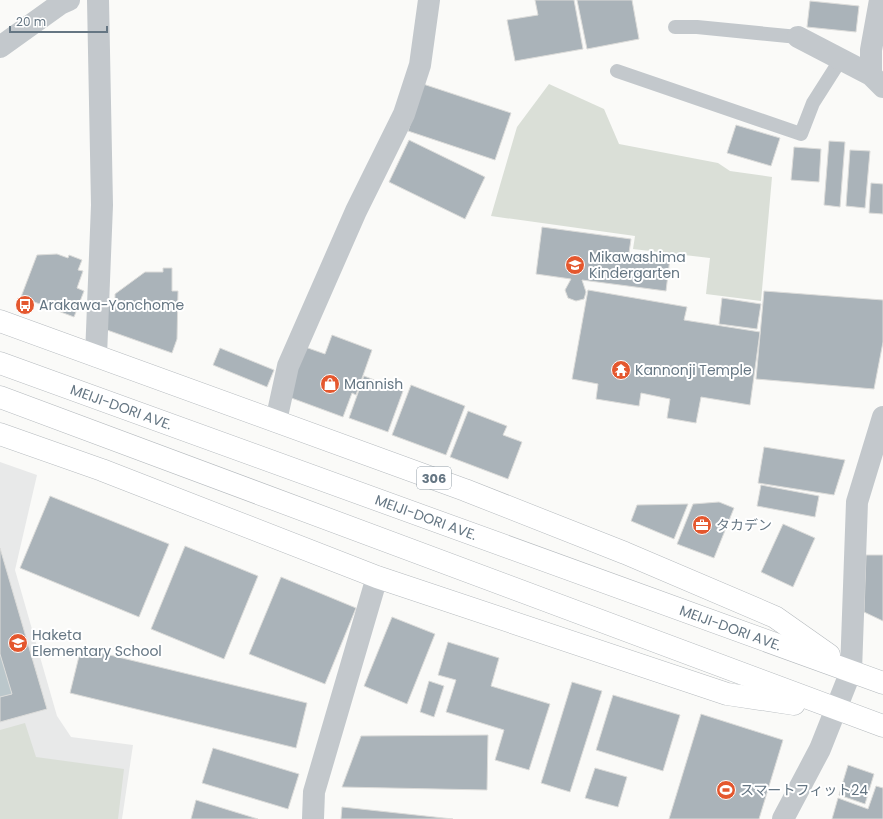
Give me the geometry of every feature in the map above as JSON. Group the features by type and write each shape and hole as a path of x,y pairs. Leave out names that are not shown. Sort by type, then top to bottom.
{"main road":[{"name":"306","path":"0,321 465,490 625,553 775,617 851,671 883,683"},
{"name":"MEIJI-DORI AVE.","path":"0,362 48,381 851,671"},
{"path":"0,397 835,710 883,726"},
{"path":"0,434 102,470 378,577 727,694 835,710"}],"street":[{"path":"96,356 102,205 98,0"},
{"path":"276,421 288,366 356,211 404,114 420,65 429,0"},
{"path":"877,81 871,50 880,0"},
{"path":"0,47 63,1"},
{"path":"798,37 841,59 877,81"},
{"path":"783,819 820,749 851,671 857,502 883,417"},
{"path":"313,819 314,792 378,577"}],"lane":[{"path":"675,27 697,27 798,37"},
{"path":"617,71 801,134 813,103 841,59"}],"shaded area":[{"path":"549,84 604,109 619,144 718,163 730,171 772,177 761,301 706,294 710,258 633,249 635,236 491,216 517,127"},
{"name":"Haketa Elementary School","path":"0,462 37,475 15,570 57,716 71,737 133,745 122,819 0,819"},
{"path":"0,654 12,694 0,697"},
{"path":"25,723 36,757 124,769 118,819 0,819 0,730"}],"building":[{"path":"535,0 574,0 583,49 515,61 507,20 538,15"},
{"path":"577,0 632,0 639,39 587,49"},
{"path":"810,1 859,6 856,32 807,27"},
{"path":"423,84 511,113 495,160 408,131"},
{"path":"736,125 780,138 771,166 727,153"},
{"path":"409,140 485,177 465,219 389,182"},
{"path":"829,141 845,142 840,207 824,205"},
{"path":"794,147 821,149 819,182 791,180"},
{"path":"850,150 870,151 865,208 846,206"},
{"path":"871,183 883,184 883,214 869,213"},
{"path":"542,227 631,239 629,253 670,258 666,291 582,280 586,292 584,299 576,301 568,298 565,290 571,279 536,274"},
{"path":"57,254 68,258 69,255 82,260 78,270 83,271 77,288 84,291 74,317 21,297 37,255"},
{"path":"163,268 172,268 172,291 178,291 177,339 172,353 107,330 107,302 115,302 115,294 145,272 163,272"},
{"path":"588,290 687,307 684,320 760,332 750,405 701,397 696,423 667,418 670,399 641,393 639,406 596,399 598,384 572,379"},
{"path":"764,291 883,300 883,342 874,389 756,379"},
{"path":"722,298 761,304 757,329 719,324"},
{"path":"332,335 372,350 356,395 352,393 343,417 286,396 305,347 325,354"},
{"path":"220,348 274,370 267,387 213,365"},
{"path":"364,376 403,391 388,432 349,418"},
{"path":"411,385 465,406 446,455 392,435"},
{"path":"468,411 507,426 503,435 522,442 508,479 450,457"},
{"path":"764,447 845,460 834,495 758,483"},
{"path":"761,485 819,496 815,517 757,506"},
{"path":"50,496 169,544 139,617 20,568"},
{"path":"719,502 734,508 714,558 677,544 693,504"},
{"path":"688,504 674,539 631,521 637,505"},
{"path":"783,524 815,538 793,587 761,572"},
{"path":"185,546 258,576 224,659 151,629"},
{"path":"0,548 47,709 0,722 0,697 12,694 0,654"},
{"path":"866,555 883,555 883,621 864,612"},
{"path":"281,577 356,608 325,684 249,654"},
{"path":"392,617 435,634 407,704 364,686"},
{"path":"448,642 499,658 491,686 550,704 529,770 495,760 504,730 446,712 456,680 438,675"},
{"path":"81,648 307,703 296,748 70,693"},
{"path":"429,681 444,686 434,717 420,712"},
{"path":"572,682 602,691 570,792 541,783"},
{"path":"613,695 680,715 663,771 596,750"},
{"path":"701,714 783,740 759,819 669,819"},
{"path":"488,735 487,790 342,787 361,736"},
{"path":"213,748 299,774 288,809 202,783"},
{"path":"848,765 874,774 865,804 839,795"},
{"path":"595,768 627,777 618,807 585,798"},
{"path":"876,786 883,788 883,819 832,819 838,798 868,809"},
{"path":"196,800 258,819 191,819"},
{"path":"342,807 453,819 341,819"}],"place":[{"name":"Mikawashima Kindergarten","path":"575,265"},
{"name":"Arakawa-Yonchome","path":"25,305"},
{"name":"Kannonji Temple","path":"621,370"},
{"name":"Mannish","path":"330,384"},
{"name":"タカデン","path":"702,525"},
{"name":"Haketa Elementary School","path":"18,643"},
{"name":"スマートフィット24","path":"726,790"}]}
